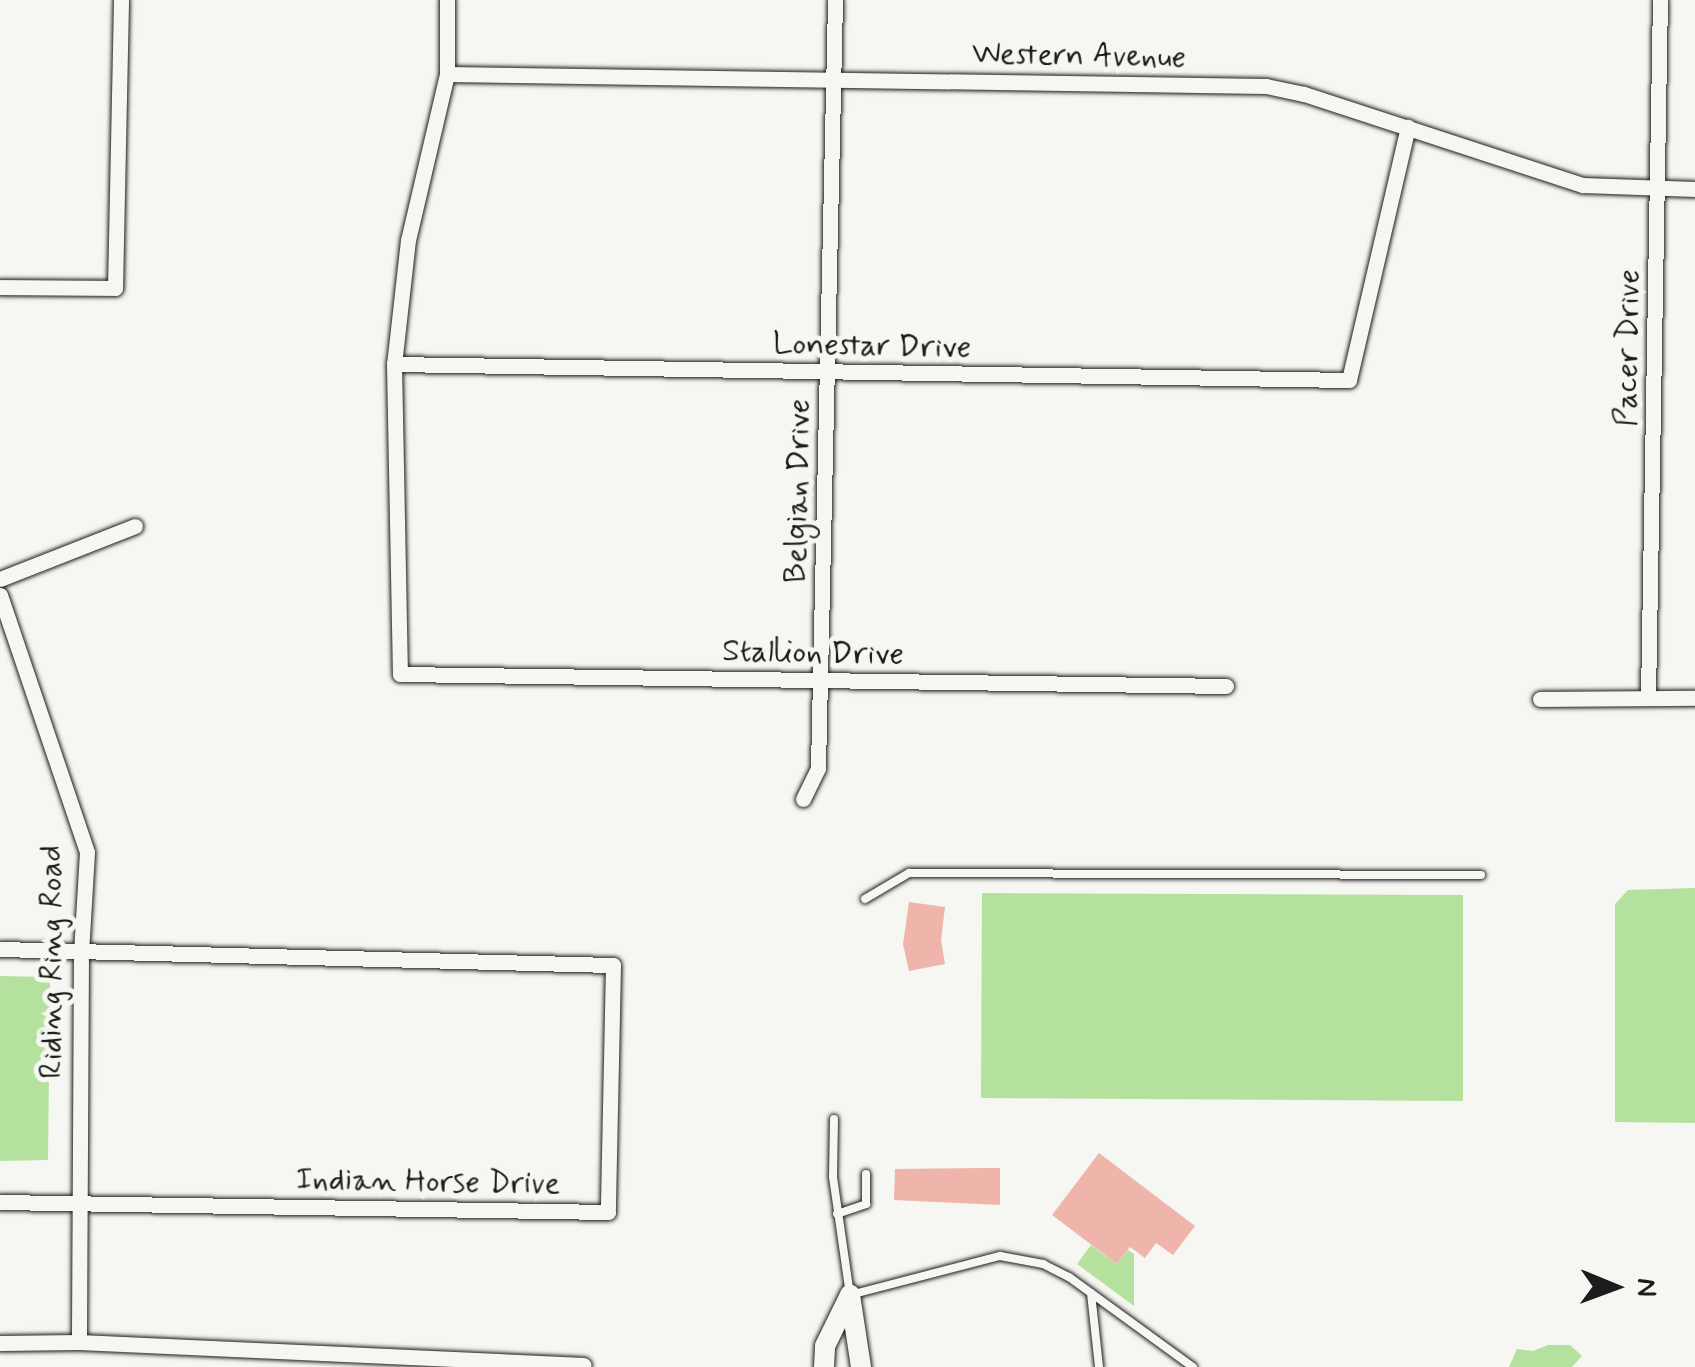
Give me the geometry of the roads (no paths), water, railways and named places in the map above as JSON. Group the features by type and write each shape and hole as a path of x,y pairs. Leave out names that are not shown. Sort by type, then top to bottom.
{"street":[{"path":"0,286 114,288 121,0"},
{"path":"394,364 408,240 446,74 447,0"},
{"name":"Belgian Drive","path":"803,799 818,768 835,0"},
{"name":"Pacer Drive","path":"1648,698 1660,0"},
{"name":"Western Avenue","path":"446,74 1266,86 1408,128 1524,170 1583,185 1695,189"},
{"name":"Lonestar Drive","path":"394,364 1349,380 1408,128"},
{"name":"Stallion Drive","path":"394,364 400,674 1226,686"},
{"path":"0,579 135,526"},
{"name":"Riding Ring Road","path":"0,596 87,852 81,952 79,1342"},
{"path":"1540,699 1695,698"},
{"path":"0,949 81,952"},
{"name":"Indian Horse Drive","path":"0,1202 608,1212 613,965 81,952"},
{"path":"824,1367 825,1346 850,1295"},
{"path":"850,1295 861,1367"},
{"path":"0,1343 79,1342 588,1366"}],"lane":[{"path":"865,899 909,872 1481,875"},
{"path":"834,1119 837,1214 850,1295 1000,1256 1043,1264 1091,1293 1192,1367"},
{"path":"837,1214 866,1204 866,1174"},
{"path":"1091,1293 1099,1367"}]}
